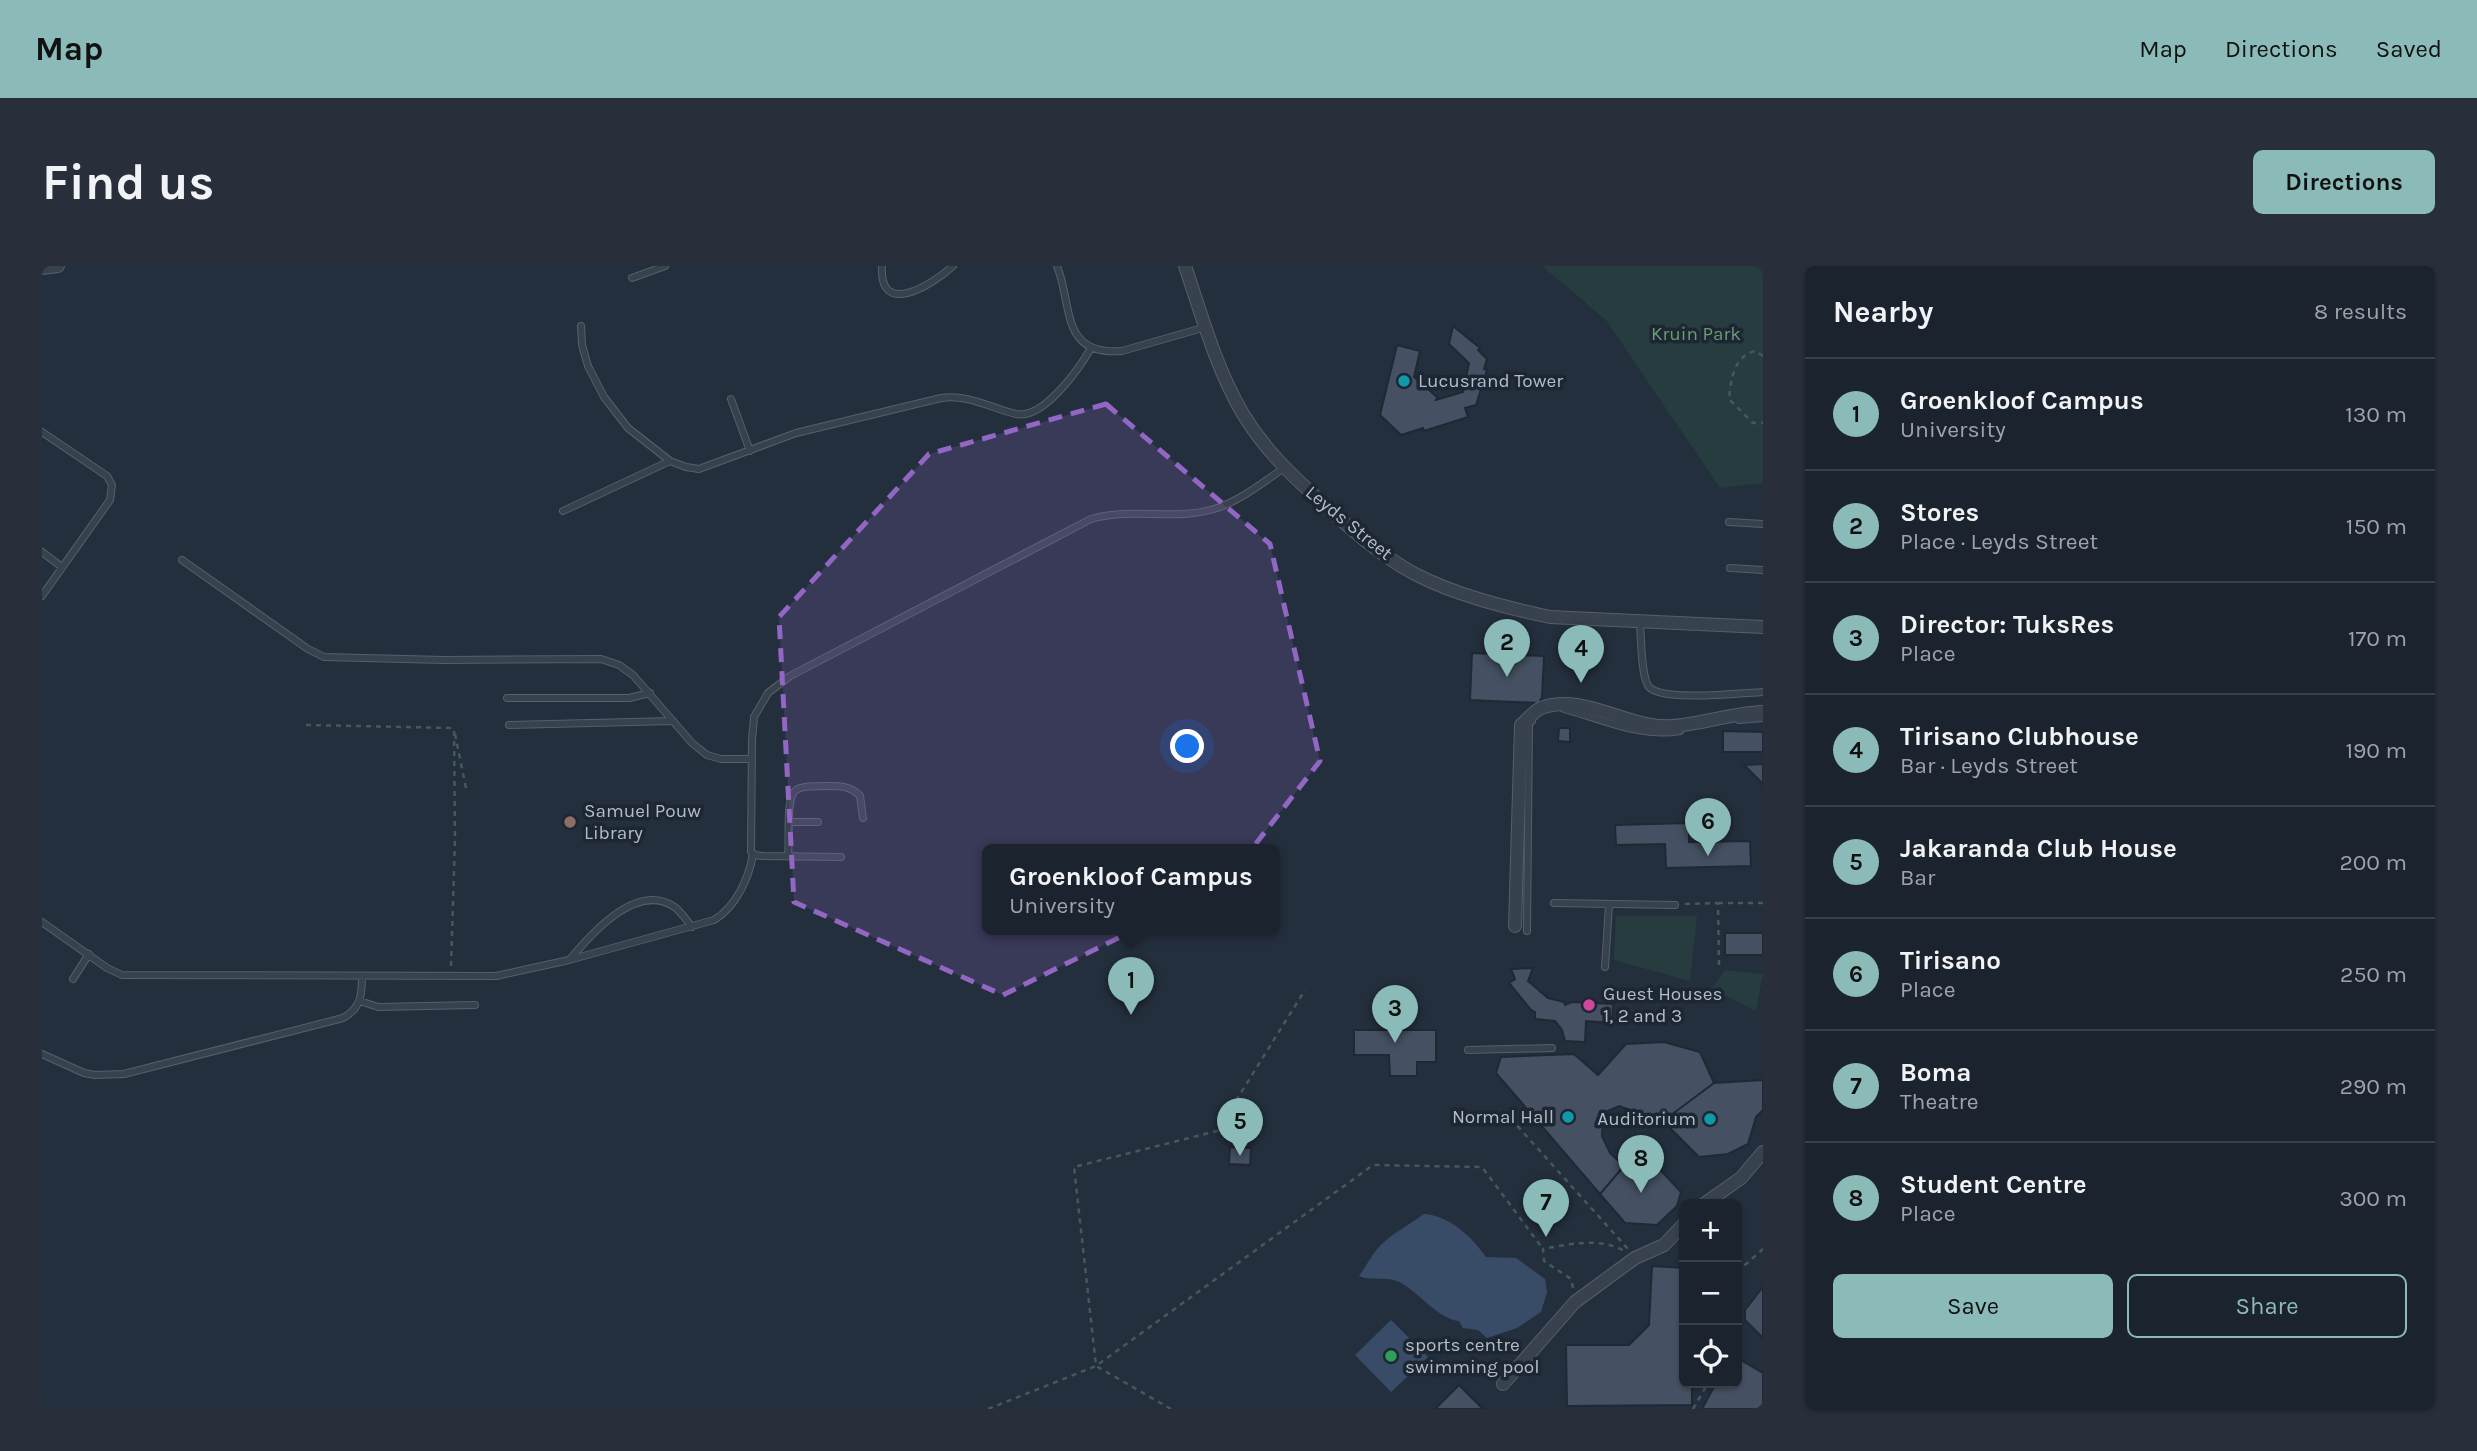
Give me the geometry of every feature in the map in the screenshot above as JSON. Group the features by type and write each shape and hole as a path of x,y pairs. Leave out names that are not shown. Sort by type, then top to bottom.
{"street":[{"path":"42,268 58,266"},
{"name":"Leyds Street","path":"1185,266 1220,365 1242,413 1262,444 1284,468 1364,540 1428,580 1487,601 1542,615 1763,627"},
{"path":"1521,928 1521,725 1539,709 1566,703 1671,727 1763,712"},
{"path":"1711,1199 1741,1178 1763,1152"},
{"path":"1503,1384 1575,1301 1635,1258 1664,1245 1679,1229"}],"lane":[{"path":"632,278 665,266"},
{"path":"882,266 884,287 895,295 911,292 953,266"},
{"path":"1057,266 1073,329 1083,343 1091,348 1122,351 1206,327"},
{"path":"582,326 582,345 588,366 604,397 628,428 670,461 699,469 796,433 942,398 961,397 1018,415 1032,414 1067,383 1091,348"},
{"path":"731,399 750,451"},
{"path":"42,432 107,476 112,485 110,500 42,596"},
{"path":"563,511 670,461"},
{"path":"42,922 107,968 122,975 451,977 510,975 714,920 728,909 748,877 753,854 752,725 755,713 768,693 782,680 1091,519 1116,513 1185,513 1213,509 1235,500 1284,468"},
{"path":"1729,522 1763,524"},
{"path":"42,552 62,567"},
{"path":"183,560 308,649 324,657 444,660 596,658 619,665 633,675 692,743 707,755 721,759 752,759"},
{"path":"1730,568 1763,570"},
{"path":"1640,622 1643,673 1649,687 1664,695 1763,692"},
{"path":"508,698 629,698 650,693"},
{"path":"1521,928 1529,724 1539,715 1563,709 1650,732 1666,733 1763,718"},
{"path":"509,725 673,721"},
{"path":"788,855 792,795 796,789 849,788 860,796 863,818"},
{"path":"789,822 818,822"},
{"path":"753,854 841,857"},
{"path":"569,960 601,926 638,903 662,902 671,905 692,927"},
{"path":"1555,903 1675,905"},
{"path":"1605,967 1609,905"},
{"path":"73,979 89,954"},
{"path":"42,1054 84,1073 124,1074 343,1018 354,1011 360,1000 362,976"},
{"path":"360,1000 378,1007 475,1005"},
{"path":"1468,1049 1552,1048"}],"path":[{"path":"1763,356 1755,351 1745,353 1736,365 1728,399 1753,423 1763,423"},
{"path":"306,725 454,726"},
{"path":"454,726 467,793"},
{"path":"451,977 455,839 454,726"},
{"path":"1718,903 1719,965"},
{"path":"1675,905 1763,903"},
{"path":"1096,1366 1074,1167 1217,1131 1305,990"},
{"path":"1504,1111 1635,1258"},
{"path":"988,1409 1096,1366 1373,1165 1482,1167 1544,1249 1544,1261 1572,1279 1575,1301"},
{"path":"1544,1249 1571,1244 1612,1244 1635,1258"},
{"path":"1742,1268 1763,1250"},
{"path":"1096,1366 1171,1409"},
{"path":"1693,1409 1705,1388"}],"highlighted area":[{"path":"1106,404 1270,544 1320,761 1223,886 1003,995 794,902 779,617 929,454"}],"green space":[{"name":"Kruin Park","path":"1542,266 1763,266 1763,483 1720,488 1606,320"},
{"path":"1616,916 1697,916 1690,981 1614,960"},
{"path":"1725,970 1763,974 1756,1011 1712,989"}],"water":[{"path":"1424,1214 1443,1219 1459,1228 1486,1257 1516,1258 1545,1279 1547,1292 1541,1312 1517,1328 1487,1338 1478,1330 1463,1328 1459,1321 1444,1316 1398,1281 1359,1276 1383,1243"},
{"name":"sports centre swimming pool","path":"1391,1320 1428,1357 1391,1392 1355,1355"}],"building":[{"name":"Lucusrand Tower","path":"1453,326 1480,348 1478,350 1487,359 1484,369 1487,370 1476,405 1465,408 1468,417 1424,431 1423,428 1401,435 1380,415 1397,345 1420,351 1414,377 1437,397 1436,400 1463,392 1469,363 1449,344"},
{"path":"1472,653 1544,656 1542,697 1539,703 1470,700"},
{"path":"1559,728 1570,728 1570,742 1558,741"},
{"path":"1723,731 1763,732 1763,752 1723,752"},
{"path":"1763,764 1763,784 1744,765"},
{"path":"1689,823 1689,842 1750,841 1751,866 1666,868 1665,844 1616,845 1615,825"},
{"path":"1725,933 1763,933 1763,955 1725,955"},
{"name":"Guest Houses 1, 2 and 3","path":"1533,968 1528,981 1548,998 1564,1002 1565,1005 1572,1002 1613,1004 1612,1023 1586,1021 1585,1042 1565,1041 1562,1030 1555,1021 1535,1019 1535,1012 1509,983 1515,979 1511,969"},
{"path":"1354,1030 1436,1030 1436,1062 1417,1062 1417,1076 1390,1076 1389,1055 1354,1055"},
{"name":"Normal Hall","path":"1664,1042 1700,1052 1714,1083 1663,1121 1619,1106 1603,1113 1602,1136 1610,1153 1624,1166 1600,1194 1496,1073 1501,1057 1574,1054 1598,1075 1626,1044"},
{"name":"Auditorium","path":"1763,1080 1763,1110 1756,1117 1748,1144 1728,1154 1699,1157 1663,1121 1714,1083"},
{"path":"1230,1147 1251,1148 1250,1165 1229,1164"},
{"path":"1653,1162 1681,1192 1677,1206 1657,1225 1625,1223 1600,1194 1624,1166"},
{"path":"1652,1266 1679,1268 1679,1388 1692,1388 1692,1405 1567,1406 1566,1345 1629,1345 1649,1325"},
{"path":"1763,1287 1763,1338 1745,1320 1745,1310"},
{"path":"1742,1361 1763,1373 1763,1409 1702,1409 1713,1388 1742,1388"},
{"path":"1459,1385 1483,1409 1435,1409"}],"place":[{"name":"Lucusrand Tower","path":"1404,381"},
{"name":"Stores","path":"1507,677"},
{"name":"Tirisano Clubhouse","path":"1581,683"},
{"name":"Samuel Pouw Library","path":"570,822"},
{"name":"Tirisano","path":"1708,856"},
{"name":"Guest Houses 1, 2 and 3","path":"1589,1005"},
{"name":"Groenkloof Campus","path":"1131,1015"},
{"name":"Director: TuksRes","path":"1395,1043"},
{"name":"Normal Hall","path":"1568,1117"},
{"name":"Auditorium","path":"1710,1119"},
{"name":"Jakaranda Club House","path":"1240,1156"},
{"name":"Student Centre","path":"1641,1193"},
{"name":"Boma","path":"1546,1237"},
{"name":"sports centre swimming pool","path":"1391,1356"}]}
